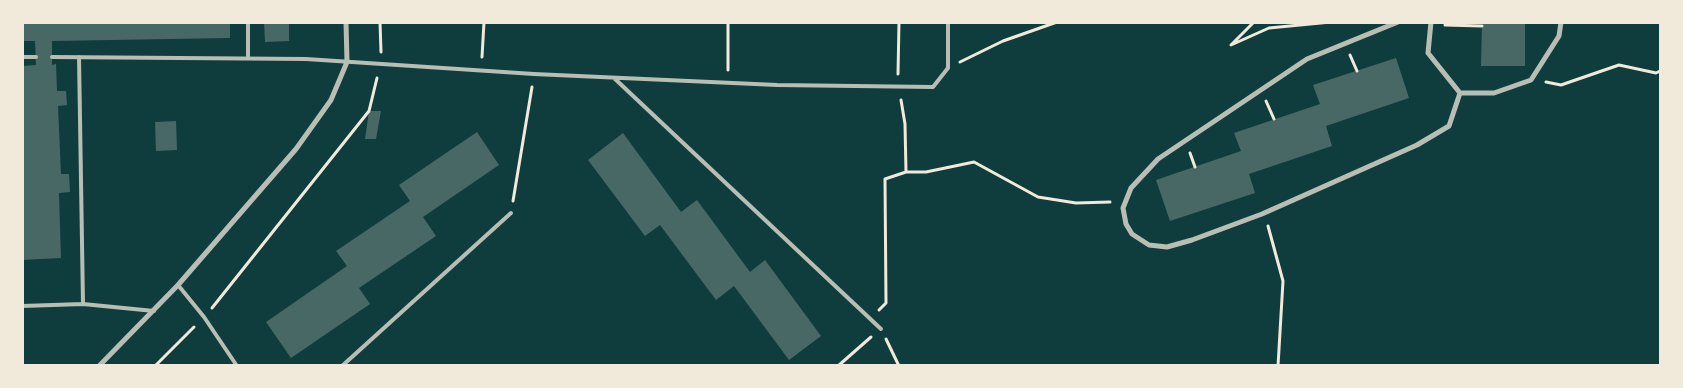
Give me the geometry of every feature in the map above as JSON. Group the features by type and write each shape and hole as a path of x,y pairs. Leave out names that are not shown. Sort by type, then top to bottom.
{"street":[{"path":"99,366 178,285 296,150 331,100 347,62 346,22"},
{"path":"1398,22 1307,59 1158,159 1131,188 1123,208 1126,224 1132,234 1149,246 1167,247 1192,240 1262,214 1417,145 1433,136 1449,126 1460,93"},
{"path":"1431,22 1428,53 1460,93 1494,94 1531,80 1559,36 1561,22"}],"lane":[{"path":"248,22 248,58"},
{"path":"52,56 306,59 614,78 898,88 932,87 948,68 948,22"},
{"path":"79,56 83,304"},
{"path":"22,57 36,57"},
{"path":"614,78 881,329"},
{"path":"342,366 511,213"},
{"path":"178,285 204,317 237,366"},
{"path":"22,306 83,304 154,311"}],"path":[{"path":"156,366 219,300 369,111 381,64 380,22"},
{"path":"481,70 484,22"},
{"path":"728,22 728,83"},
{"path":"898,88 899,22"},
{"path":"948,68 1003,41 1057,22"},
{"path":"1254,22 1231,45 1269,28 1331,22"},
{"path":"1443,22 1444,25 1482,26"},
{"path":"1348,50 1357,71"},
{"path":"1531,80 1561,84 1619,64 1656,73 1660,71"},
{"path":"511,213 534,74"},
{"path":"1262,93 1274,119"},
{"path":"901,103 905,124 906,172"},
{"path":"899,366 881,329 878,311 886,303 885,179 906,172 926,172 974,162 1038,197 1076,203 1111,202"},
{"path":"1268,225 1283,281 1278,366"},
{"path":"838,366 881,329"}],"building":[{"path":"22,22 230,22 230,38 52,41 52,65 56,64 57,91 66,91 67,105 58,106 61,174 69,174 70,192 59,193 61,258 22,260 22,66 36,65 35,41 22,41"},
{"path":"264,22 289,22 289,41 265,42"},
{"path":"1482,22 1525,22 1525,66 1481,66"},
{"path":"1396,58 1409,98 1326,126 1332,146 1249,174 1255,193 1170,221 1156,180 1241,151 1234,133 1320,104 1313,85"},
{"path":"369,111 381,111 376,139 365,139"},
{"path":"176,121 177,150 156,151 155,122"},
{"path":"477,132 499,165 423,217 436,236 359,288 370,304 291,358 266,322 347,266 336,251 410,201 399,185"},
{"path":"623,133 681,212 697,200 750,272 765,260 821,336 789,360 734,286 716,300 660,225 645,236 588,160"}]}
